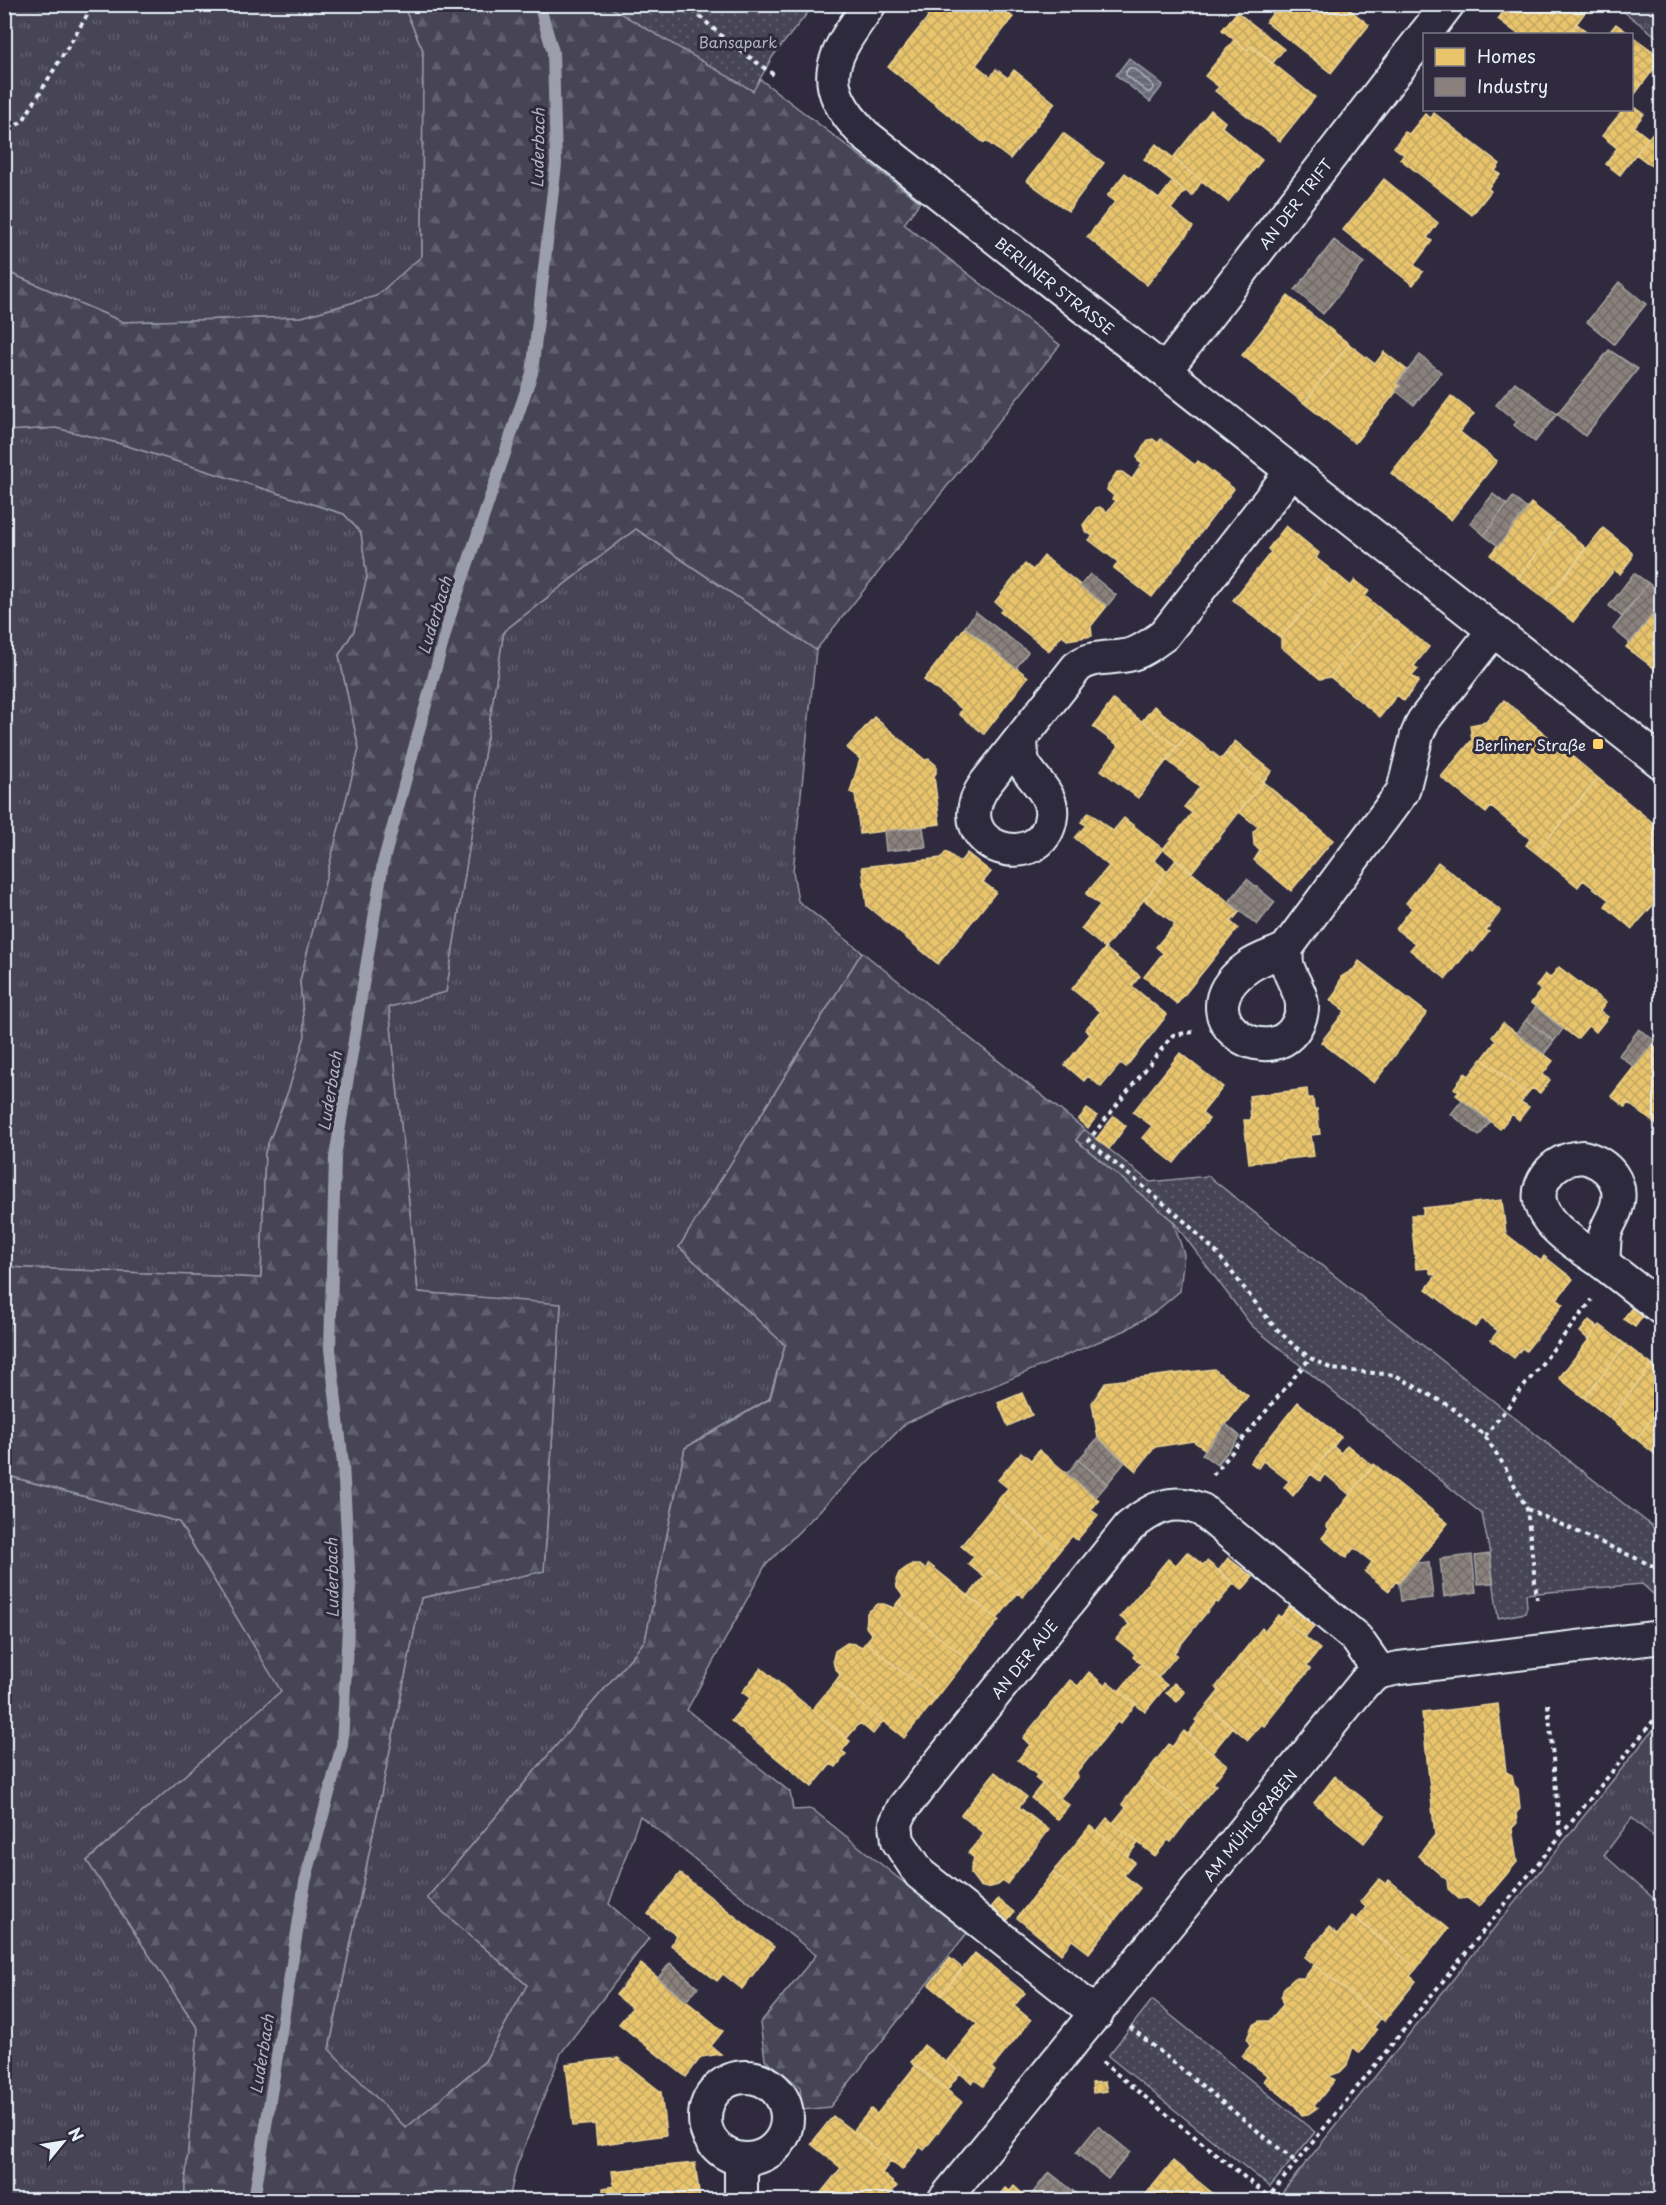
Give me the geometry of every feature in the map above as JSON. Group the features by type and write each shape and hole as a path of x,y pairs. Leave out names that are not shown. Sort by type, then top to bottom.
{"street":[{"name":"BERLINER STRASSE","path":"870,4 844,40 835,62 833,88 846,116 865,135 1662,763"},
{"name":"AN DER TRIFT","path":"1426,33 1448,4"},
{"name":"AN DER TRIFT","path":"1165,371 1423,38"},
{"path":"1021,741 1083,662 1131,654 1151,645 1164,635 1291,472"},
{"path":"1286,949 1288,966 1301,996 1302,1006 1297,1024 1284,1038 1267,1044 1256,1044 1243,1040 1235,1035 1223,1012 1223,1000 1232,981 1250,966 1286,949 1403,791 1417,735 1423,721 1493,630"},
{"path":"1608,1267 1662,1309"},
{"path":"1189,1504 1202,1510 1356,1638 1380,1672"},
{"name":"AN DER AUE","path":"1097,2014 920,1874 898,1841 896,1823 903,1808 1129,1527 1147,1512 1167,1505 1189,1504"},
{"name":"AM MÜHLGRABEN","path":"944,2200 1365,1682 1380,1672 1399,1668 1662,1637"},
{"path":"741,2159 741,2200"}],"path":[{"path":"4,137 24,119 94,4"},
{"path":"686,4 726,40 774,75"},
{"path":"1230,1027 1173,1035 1088,1141 1150,1191 1217,1252 1271,1323 1310,1358 1332,1369 1395,1375 1451,1407 1485,1436 1505,1467 1527,1509 1538,1599"},
{"path":"1485,1436 1608,1267"},
{"path":"1189,1504 1310,1358"},
{"path":"1527,1509 1662,1570"},
{"path":"1548,1704 1561,1835"},
{"path":"1098,2060 1268,2199 1662,1710"},
{"path":"1126,2025 1297,2163"}],"green space":[{"path":"5,5 403,5 423,50 422,256 377,296 302,317 123,322 5,271"},
{"path":"403,5 678,5 760,79 920,202 904,224 1060,345 816,650 636,529 504,631 446,992 389,1007 418,1292 561,1304 544,1571 421,1598 329,2049 406,2128 485,2061 527,1985 427,1898 645,1641 685,1448 770,1399 785,1345 679,1247 862,952 1084,1129 1076,1140 1173,1221 1184,1254 1180,1291 1155,1312 1126,1330 906,1423 765,1566 687,1710 790,1792 793,1810 812,1809 967,1933 830,2107 802,2110 800,2087 765,2059 760,2023 816,1955 640,1816 609,1904 649,1938 561,2053 516,2168 509,2200 184,2200 198,2029 87,1861 281,1691 179,1522 5,1475 5,1267 261,1278 265,1152 289,1089 305,1036 300,981 359,749 339,655 354,631 367,577 361,533 344,514 118,443 56,428 5,431 5,271 123,322 302,317 376,296 422,256 423,50"},
{"name":"Bansapark","path":"606,5 814,5 773,56 753,91"},
{"path":"1615,5 1661,5 1661,40"},
{"path":"56,428 118,443 344,514 361,533 367,577 354,631 339,655 359,749 300,981 305,1036 289,1089 265,1152 261,1278 5,1267 5,431"},
{"path":"636,529 816,650 793,871 798,901 862,952 679,1247 785,1345 769,1399 685,1448 645,1641 427,1898 527,1985 485,2061 406,2128 329,2050 421,1598 544,1571 561,1305 418,1292 389,1007 446,992 504,631"},
{"path":"1084,1129 1150,1182 1208,1176 1661,1533 1661,1601 1642,1584 1526,1594 1525,1613 1498,1618 1490,1554 1482,1514 1251,1325 1173,1221 1076,1140"},
{"path":"4,1475 179,1522 282,1691 87,1861 198,2029 184,2200 5,2200"},
{"path":"1661,1720 1661,1843 1632,1818 1604,1855 1661,1905 1661,2200 1276,2200"},
{"path":"1152,2000 1315,2132 1270,2187 1108,2056"}],"water":[{"path":"1129,58 1163,85 1150,102 1116,75"}],"building: Homes":[{"path":"923,4 997,4 1013,17 976,65 991,77 996,69 1008,78 1014,70 1055,103 1010,159 986,141 984,143 888,67 929,16 920,9"},
{"path":"1280,4 1343,4 1369,25 1331,73 1266,22"},
{"path":"1509,4 1591,4 1570,33 1517,33 1498,19"},
{"path":"1237,12 1284,49 1272,64 1251,46 1247,50 1222,30"},
{"path":"1577,24 1589,33 1570,33"},
{"path":"1616,24 1629,33 1609,33"},
{"path":"1633,37 1662,58 1633,97"},
{"path":"1234,40 1247,50 1251,46 1315,97 1280,141 1215,91 1219,87 1205,76"},
{"path":"1633,106 1644,114 1634,127 1648,138 1620,175 1606,164 1617,148 1602,136 1622,111 1633,111"},
{"path":"1211,110 1225,122 1222,127 1262,160 1228,202 1173,158"},
{"path":"1434,113 1500,164 1495,171 1500,174 1488,188 1491,191 1472,215 1400,159 1404,155 1394,147 1405,132 1409,134 1425,114 1431,118"},
{"path":"1662,121 1662,174 1636,154"},
{"path":"1063,133 1104,163 1068,211 1027,181"},
{"path":"1156,144 1202,181 1192,196 1144,159"},
{"path":"1125,173 1159,199 1173,181 1185,191 1171,209 1193,227 1147,285 1087,237 1115,202 1107,196"},
{"path":"1384,179 1438,223 1427,238 1432,241 1414,265 1423,272 1413,285 1343,230"},
{"path":"1288,296 1349,344 1304,403 1242,355"},
{"path":"1349,344 1375,364 1384,352 1407,370 1397,383 1401,386 1355,443 1304,403"},
{"path":"1451,396 1474,414 1460,432 1497,461 1451,520 1391,473"},
{"path":"1153,439 1158,443 1161,439 1195,465 1198,461 1234,489 1152,597 1114,568 1118,562 1089,540 1093,536 1085,531 1083,525 1096,508 1100,507 1107,512 1116,501 1112,499 1114,496 1107,490 1108,485 1117,472 1122,472 1132,479 1142,464 1138,461 1137,456 1148,440"},
{"path":"1531,503 1559,525 1518,578 1490,555"},
{"path":"1559,525 1586,548 1546,600 1518,578"},
{"path":"1286,526 1319,553 1316,558 1334,572 1281,638 1233,600 1271,552 1268,549"},
{"path":"1603,528 1628,548 1632,553 1632,558 1620,574 1614,570 1573,622 1546,600"},
{"path":"1044,556 1107,606 1091,626 1092,636 1067,640 1062,635 1049,651 1000,612 1003,609 995,602 1025,564 1033,570"},
{"path":"1334,572 1351,586 1355,580 1369,591 1365,596 1383,611 1330,677 1320,679 1281,647 1281,638"},
{"path":"1662,602 1662,674 1626,647"},
{"path":"1383,611 1429,647 1414,666 1418,669 1412,676 1419,681 1404,701 1397,695 1380,717 1330,677"},
{"path":"965,627 1028,677 984,734 959,714 962,709 924,680"},
{"path":"1113,700 1177,747 1138,798 1101,770 1119,746 1093,727"},
{"path":"1504,700 1598,778 1536,853 1526,845 1530,839 1491,807 1486,813 1441,777 1472,740 1470,725 1486,722"},
{"path":"1154,706 1188,733 1177,747 1142,721"},
{"path":"874,717 925,760 929,759 936,765 934,776 940,824 860,834 855,794 850,792 860,759 847,748"},
{"path":"1188,733 1221,759 1226,753 1263,782 1192,872 1163,849 1192,813 1184,807 1200,787 1167,760"},
{"path":"1235,741 1272,771 1263,782 1226,753"},
{"path":"1598,778 1662,830 1662,895 1632,929 1605,906 1609,900 1583,880 1578,887 1536,853"},
{"path":"1263,782 1333,840 1291,891 1254,860 1260,851 1254,845 1253,832 1258,827 1239,812"},
{"path":"1089,812 1113,831 1124,818 1163,849 1154,860 1167,871 1105,948 1081,929 1100,905 1086,894 1109,866 1075,838 1086,825 1081,822"},
{"path":"946,852 960,862 967,853 991,872 983,882 996,892 938,964 867,906 862,867 941,858"},
{"path":"1176,860 1240,911 1231,922 1238,928 1177,1004 1144,977 1163,953 1156,947 1175,924 1144,900"},
{"path":"1438,862 1501,911 1486,930 1489,932 1473,952 1470,949 1446,979 1410,950 1415,944 1396,929 1412,908 1406,903"},
{"path":"1105,948 1140,976 1132,986 1167,1015 1126,1067 1121,1063 1101,1087 1088,1076 1084,1081 1065,1065 1090,1034 1085,1030 1100,1012 1072,989"},
{"path":"1359,961 1427,1013 1374,1083 1321,1042 1345,1011 1330,1000 1336,992 1341,977 1354,969"},
{"path":"1559,967 1606,1003 1600,1011 1608,1017 1596,1032 1588,1026 1577,1039 1531,1003 1541,990 1536,986 1545,974 1550,978"},
{"path":"1503,1023 1553,1061 1542,1075 1550,1080 1540,1093 1532,1088 1527,1094 1482,1059 1496,1041 1492,1037"},
{"path":"1652,1044 1662,1052 1662,1129 1628,1103 1625,1107 1611,1096"},
{"path":"1180,1053 1223,1087 1202,1113 1209,1119 1174,1163 1142,1138 1152,1126 1133,1112"},
{"path":"1482,1059 1527,1094 1521,1102 1529,1107 1519,1120 1512,1114 1500,1129 1456,1095 1459,1092 1454,1088 1465,1073 1469,1076"},
{"path":"1307,1089 1308,1098 1313,1098 1314,1109 1317,1109 1320,1134 1311,1135 1314,1156 1249,1163 1244,1120 1251,1120 1249,1096"},
{"path":"1087,1109 1097,1116 1088,1128 1078,1120"},
{"path":"1114,1116 1126,1126 1109,1149 1096,1139"},
{"path":"1502,1200 1506,1234 1541,1261 1544,1256 1573,1279 1557,1299 1563,1304 1526,1351 1522,1348 1514,1358 1491,1340 1498,1331 1482,1319 1475,1327 1426,1289 1436,1276 1430,1273 1430,1268 1416,1269 1411,1215 1423,1215 1423,1208"},
{"path":"1633,1306 1644,1315 1635,1327 1623,1319"},
{"path":"1589,1320 1598,1327 1589,1340 1580,1332"},
{"path":"1600,1325 1626,1345 1584,1398 1559,1378"},
{"path":"1626,1345 1652,1365 1610,1418 1584,1398"},
{"path":"1652,1365 1662,1373 1662,1406 1636,1439 1610,1418"},
{"path":"1214,1369 1248,1396 1206,1450 1193,1441 1155,1447 1136,1471 1098,1438 1092,1403 1106,1382"},
{"path":"1022,1393 1032,1415 1008,1426 998,1403"},
{"path":"1298,1402 1341,1437 1293,1496 1284,1487 1289,1481 1263,1461 1258,1468 1250,1462"},
{"path":"1662,1406 1662,1459 1661,1459 1636,1439"},
{"path":"1347,1445 1373,1466 1350,1495 1325,1474 1320,1481 1311,1474 1333,1446 1341,1453"},
{"path":"1039,1450 1099,1500 1091,1510 1098,1515 1077,1540 1072,1536 1060,1550 998,1500 1008,1488 998,1480 1021,1452 1031,1460"},
{"path":"1374,1464 1448,1523 1399,1584 1396,1581 1389,1591 1365,1572 1372,1562 1354,1548 1346,1558 1322,1538 1329,1529 1326,1525"},
{"path":"998,1500 1060,1550 1023,1597 990,1570 984,1577 968,1564 974,1557 961,1546"},
{"path":"1187,1552 1203,1565 1207,1561 1234,1583 1218,1603 1215,1602 1174,1653 1177,1655 1158,1678 1133,1657 1135,1654 1116,1639 1129,1624 1120,1617 1168,1559 1176,1565"},
{"path":"1228,1558 1253,1577 1242,1590 1218,1571"},
{"path":"929,1564 999,1620 967,1659 897,1603 903,1596 897,1588 896,1580 899,1573 910,1565 920,1565 925,1569"},
{"path":"990,1570 1018,1593 997,1619 968,1596"},
{"path":"897,1603 967,1659 936,1699 866,1642 872,1635 866,1627 867,1613 878,1604 894,1608"},
{"path":"1290,1606 1314,1626 1305,1637 1281,1617"},
{"path":"1278,1615 1320,1649 1307,1666 1310,1669 1287,1697 1238,1658 1262,1628 1265,1631"},
{"path":"866,1642 936,1699 904,1738 835,1682 840,1675 834,1666 835,1651 847,1643 862,1647"},
{"path":"1238,1658 1287,1697 1264,1726 1262,1724 1248,1740 1207,1706 1219,1691 1216,1687"},
{"path":"1141,1664 1167,1685 1145,1712 1119,1691"},
{"path":"761,1668 850,1741 842,1751 846,1754 836,1767 831,1764 812,1787 731,1721 750,1698 742,1692"},
{"path":"1089,1672 1105,1686 1108,1682 1136,1704 1120,1724 1117,1722 1060,1798 1035,1778 1037,1775 1018,1760 1030,1745 1023,1738 1070,1680 1078,1686"},
{"path":"835,1682 883,1721 873,1734 860,1723 847,1738 812,1710"},
{"path":"1174,1683 1185,1692 1177,1702 1166,1693"},
{"path":"1498,1704 1506,1772 1512,1775 1514,1785 1518,1789 1520,1809 1516,1813 1517,1823 1512,1828 1517,1862 1479,1907 1467,1898 1459,1899 1448,1889 1447,1880 1418,1856 1435,1835 1422,1713"},
{"path":"1207,1706 1233,1727 1212,1753 1188,1734 1197,1722 1195,1720"},
{"path":"1184,1731 1227,1765 1213,1783 1216,1785 1193,1813 1145,1774 1169,1744 1172,1747"},
{"path":"995,1772 1027,1797 1019,1807 1049,1830 1007,1884 1003,1881 987,1888 980,1886 971,1874 974,1858 968,1853 984,1834 961,1815"},
{"path":"1145,1774 1193,1813 1171,1842 1168,1840 1155,1856 1113,1823 1126,1807 1122,1804"},
{"path":"1335,1776 1385,1816 1364,1843 1314,1803"},
{"path":"1042,1784 1069,1805 1058,1820 1031,1798"},
{"path":"1107,1818 1138,1843 1128,1856 1097,1831"},
{"path":"1090,1826 1135,1862 1124,1875 1140,1888 1114,1921 1053,1872"},
{"path":"1053,1872 1114,1921 1089,1953 1072,1940 1061,1954 1017,1918"},
{"path":"680,1873 774,1947 742,1989 723,1974 717,1981 671,1945 677,1936 648,1914"},
{"path":"1379,1879 1386,1884 1389,1880 1448,1929 1417,1968 1357,1919 1366,1907 1360,1902"},
{"path":"998,1899 1014,1912 1006,1922 990,1909"},
{"path":"1352,1916 1417,1968 1410,1976 1416,1981 1384,2021 1305,1957 1329,1927 1338,1934"},
{"path":"975,1953 1025,1993 1014,2006 1031,2020 992,2068 995,2071 983,2086 975,2080 972,2083 946,2062 977,2024 941,1995"},
{"path":"950,1958 962,1968 941,1995 929,1985"},
{"path":"641,1964 723,2031 711,2046 721,2054 701,2057 686,2077 619,2024 632,2008 616,1995"},
{"path":"1314,1965 1381,2018 1374,2027 1377,2030 1360,2053 1353,2047 1347,2065 1340,2072 1329,2076 1335,2080 1314,2106 1317,2108 1302,2115 1295,2106 1264,2081 1268,2076 1242,2056 1250,2046 1247,2039 1252,2026 1260,2021 1269,2021 1283,2005 1281,1998 1284,1988 1295,1978 1304,1978"},
{"path":"924,2045 960,2073 947,2090 911,2062"},
{"path":"618,2058 661,2092 666,2135 597,2145 595,2124 573,2126 566,2064"},
{"path":"916,2065 962,2102 924,2150 920,2147 902,2170 853,2131 871,2109 877,2114"},
{"path":"1105,2082 1107,2091 1093,2093 1092,2083"},
{"path":"833,2116 891,2161 882,2173 897,2186 885,2200 815,2200 841,2168 811,2144"},
{"path":"1173,2161 1221,2200 1167,2200 1151,2188"},
{"path":"695,2163 700,2200 604,2200 603,2188 614,2186 612,2171"},
{"path":"1014,2186 1024,2195 1020,2199 1022,2200 997,2198 1005,2188 1010,2191"},
{"path":"1151,2188 1167,2200 1141,2200"}],"building: Industry":[{"path":"1334,240 1364,263 1323,314 1295,290"},
{"path":"1619,282 1646,304 1614,344 1587,322"},
{"path":"1609,350 1638,369 1585,436 1557,414"},
{"path":"1420,355 1441,372 1414,405 1396,391 1401,386 1397,383"},
{"path":"1515,382 1557,414 1535,442 1514,425 1517,422 1496,405"},
{"path":"1493,494 1507,505 1484,535 1470,523"},
{"path":"1513,497 1527,509 1498,546 1484,535"},
{"path":"1634,573 1648,583 1622,617 1609,606"},
{"path":"1090,574 1116,595 1107,606 1080,586"},
{"path":"1648,583 1662,594 1662,602 1630,643 1613,629"},
{"path":"976,612 1028,652 1016,668 965,627"},
{"path":"923,827 926,847 886,851 884,831"},
{"path":"1247,879 1275,902 1257,925 1229,902"},
{"path":"1536,1007 1563,1029 1554,1041 1526,1020"},
{"path":"1526,1020 1554,1041 1544,1054 1516,1033"},
{"path":"1639,1029 1655,1041 1634,1067 1619,1055"},
{"path":"1462,1100 1490,1122 1479,1136 1451,1114"},
{"path":"1226,1424 1240,1436 1217,1465 1202,1454"},
{"path":"1098,1438 1125,1462 1107,1484 1078,1460"},
{"path":"1078,1460 1107,1484 1096,1497 1067,1474"},
{"path":"1490,1554 1493,1583 1478,1584 1475,1556"},
{"path":"1472,1555 1476,1592 1444,1597 1440,1559"},
{"path":"1429,1562 1433,1598 1401,1601 1399,1584 1416,1563"},
{"path":"670,1963 698,1987 686,2001 658,1978"},
{"path":"1098,2126 1130,2152 1108,2179 1076,2153"},
{"path":"1049,2172 1081,2197 1078,2200 1028,2199"}],"waterway":[{"name":"Luderbach","path":"254,2200 305,1882 342,1745 350,1587 343,1464 330,1349 335,1157 383,863 450,616 532,373 556,164 553,52 539,4"}],"place":[{"name":"Berliner Straße","path":"1598,744"}]}
